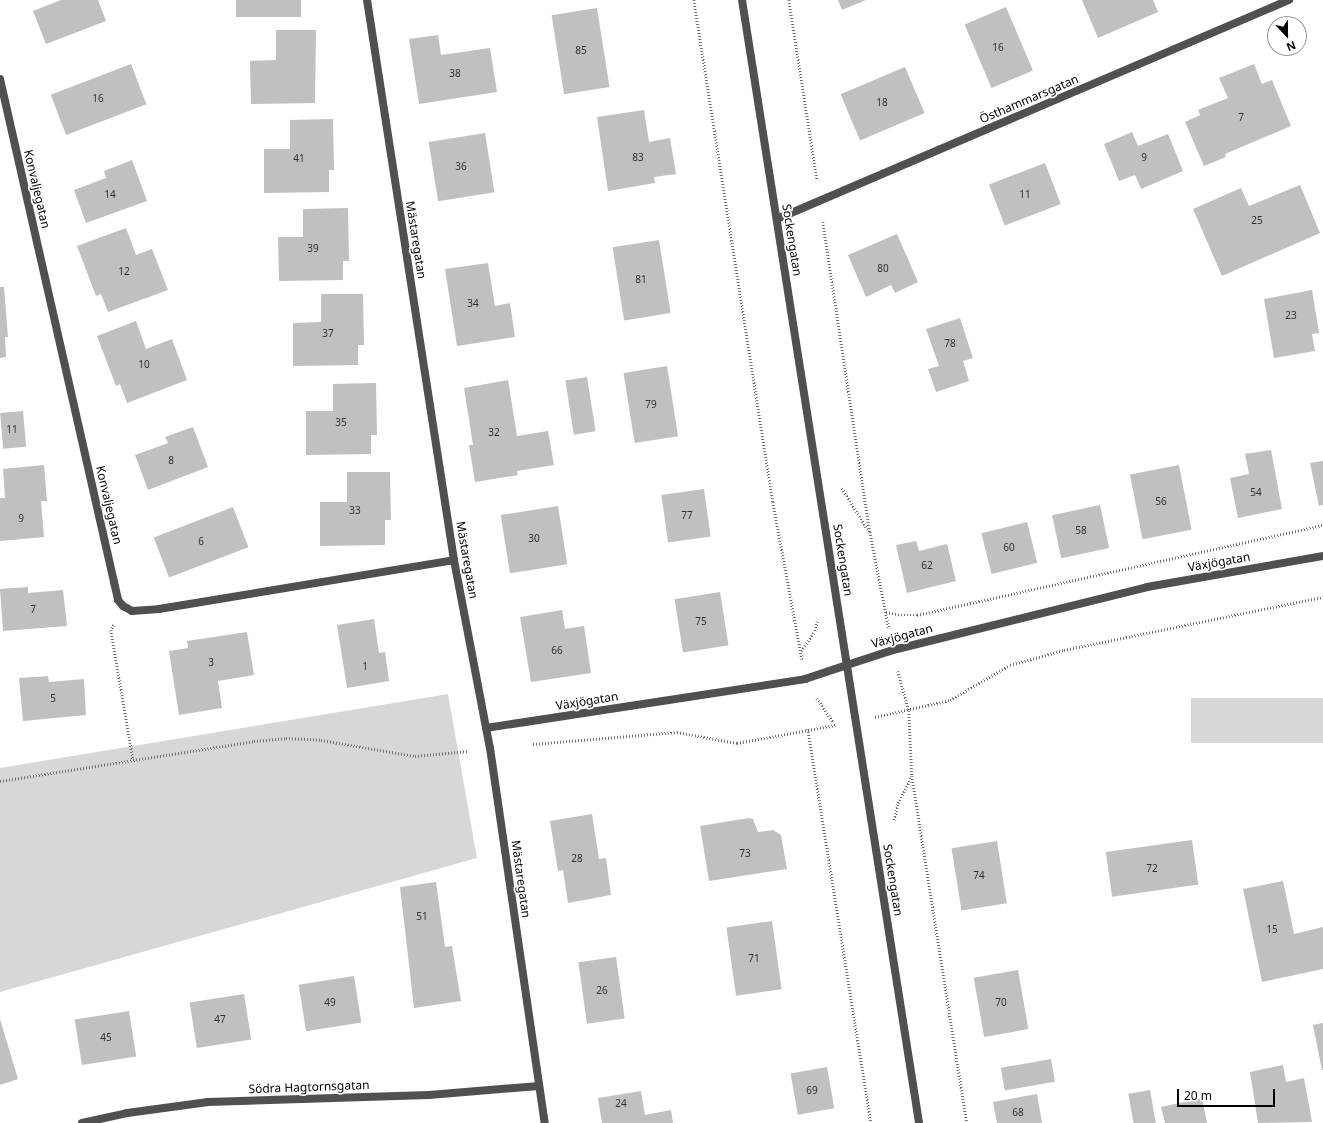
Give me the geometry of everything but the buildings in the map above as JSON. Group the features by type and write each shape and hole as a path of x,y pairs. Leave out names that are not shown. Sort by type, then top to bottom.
{"street":[{"name":"Mästaregatan","path":"367,0 454,560 490,748 545,1123"},
{"name":"Sockengatan","path":"742,0 847,665 857,720 919,1123"},
{"name":"Östhammarsgatan","path":"777,219 820,202 1289,0"},
{"name":"Konvaljegatan","path":"0,79 118,600 123,606"},
{"name":"Växjögatan","path":"486,728 805,679 893,650 1147,587 1323,556"},
{"path":"123,606 132,610 159,609 454,560"},
{"name":"Södra Hagtornsgatan","path":"82,1123 127,1113 208,1102 429,1095 539,1086"}],"path":[{"path":"694,0 773,502 801,651"},
{"path":"789,0 870,532"},
{"path":"885,612 901,616 917,615 1323,525"},
{"path":"529,745 677,732 737,743 908,711 950,700 1010,665 1064,650 1323,597"},
{"path":"123,606 111,630 133,759"},
{"path":"808,729 871,1123"},
{"path":"0,781 133,759 286,738 321,740 415,756 445,755 490,748"},
{"path":"912,776 967,1123"}],"shaded area":[{"path":"448,694 477,858 0,992 0,768"},
{"path":"1191,698 1323,698 1323,743 1191,743"}]}
